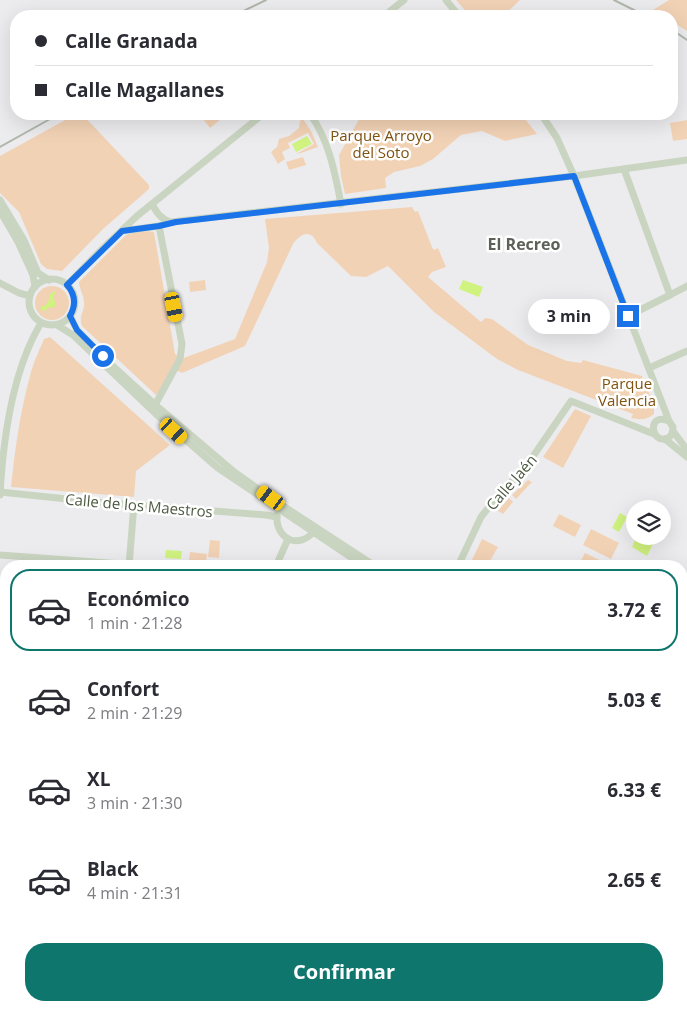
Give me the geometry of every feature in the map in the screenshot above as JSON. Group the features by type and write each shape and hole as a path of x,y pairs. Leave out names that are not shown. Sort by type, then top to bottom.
{"street":[{"path":"392,10 404,0"},
{"path":"446,0 454,10"},
{"path":"67,285 137,216 256,120"},
{"path":"315,120 325,140 341,204"},
{"path":"545,120 557,138 574,176 669,421 672,424 673,431 687,450"},
{"path":"122,231 159,226 171,222 341,204 574,176 687,160"},
{"path":"624,169 670,295"},
{"path":"0,200 24,240 38,273 49,280"},
{"path":"152,204 163,219 171,222"},
{"path":"0,211 18,242 33,275 35,287"},
{"path":"155,405 180,359 182,344 159,226"},
{"path":"49,280 57,280 67,285 74,296 75,304 70,316 64,322 56,325 41,323 30,309 30,296 35,287 41,282 49,280"},
{"path":"0,283 19,293 30,296"},
{"path":"628,316 687,286"},
{"path":"70,316 77,330 155,405 233,471 356,560"},
{"path":"0,494 5,443 17,379 34,333 41,323"},
{"path":"56,325 73,335 168,425 218,468 278,513 315,530 365,560"},
{"path":"649,368 687,351"},
{"path":"654,434 653,429 657,422 661,400"},
{"name":"Calle Jaén","path":"461,560 481,517 496,498 526,468 572,401 632,425"},
{"path":"632,425 645,426 664,419 669,421"},
{"path":"632,425 661,439 665,439 687,457"},
{"path":"665,439 673,431"},
{"name":"Calle de los Maestros","path":"0,494 266,515 278,513"},
{"path":"129,560 134,504"},
{"path":"278,513 278,526 288,540 299,541 307,539 315,530"},
{"path":"279,560 288,540"},
{"path":"0,555 59,560"}],"green space":[{"path":"456,0 520,0 509,10 465,10"},
{"path":"669,0 687,0 687,31 678,25 678,10 653,10"},
{"path":"65,120 88,120 149,185 149,189 103,229 62,271 47,269 41,264 19,212 0,193 0,156"},
{"path":"204,120 220,120 210,128"},
{"path":"304,120 318,147 296,154 314,144 308,133 288,143 290,148 282,152 285,159 278,164 271,152 277,147 279,139 289,136 299,128 300,121"},
{"name":"Parque Arroyo del Soto","path":"359,120 526,120 537,134 505,141 482,131 461,135 433,159 420,166 394,172 385,178 386,188 345,194 339,155"},
{"path":"687,120 687,139 673,141 670,123"},
{"path":"303,157 306,165 289,170 286,162"},
{"name":"Parque Valencia","path":"412,207 415,212 418,211 432,247 434,250 438,248 446,267 432,272 428,277 481,322 485,318 492,319 528,345 567,361 581,363 583,360 642,376 654,405 654,414 643,419 631,418 633,414 518,370 497,359 434,312 388,266 366,277 351,276 309,234 299,237 293,244 245,346 182,373 176,370 156,395 82,326 81,319 84,302 79,282 126,235 147,231 154,232 175,354 181,359 235,339 267,262 269,248 265,219"},
{"path":"205,280 206,290 190,292 189,282"},
{"path":"52,286 64,291 69,303 64,315 52,320 40,315 35,303 40,291"},
{"path":"50,337 170,445 136,471 134,497 11,487 18,431 30,376 44,339"},
{"path":"575,409 591,416 563,468 543,457"},
{"path":"528,480 532,482 516,499 512,495"},
{"path":"509,498 513,502 503,514 498,511"},
{"path":"559,514 581,525 575,537 553,526"},
{"path":"591,529 619,543 611,559 583,545"},
{"path":"482,539 498,547 490,560 472,560"},
{"path":"210,540 220,541 219,558 208,557"},
{"path":"190,552 207,554 206,560 189,560"},
{"path":"585,553 600,560 581,560"}],"shaded area":[{"path":"307,136 312,144 296,152 292,144"},
{"path":"463,280 483,287 479,297 459,289"},
{"path":"54,291 56,293 53,296 55,307 43,311 40,309 42,306 45,306"},
{"path":"620,513 626,516 619,532 612,528"},
{"path":"633,545 652,545 647,556 632,547"},
{"path":"166,550 182,551 181,559 165,558"}],"railway":[{"path":"245,10 266,0"},
{"path":"614,0 634,10"},
{"path":"678,34 687,40"},
{"path":"0,147 48,120"}],"district":[{"name":"El Recreo","path":"524,244"}],"route":[{"path":"103,356 77,330 70,316 74,310 74,296 67,285 122,231 159,226 171,222 574,176 628,316"}]}
